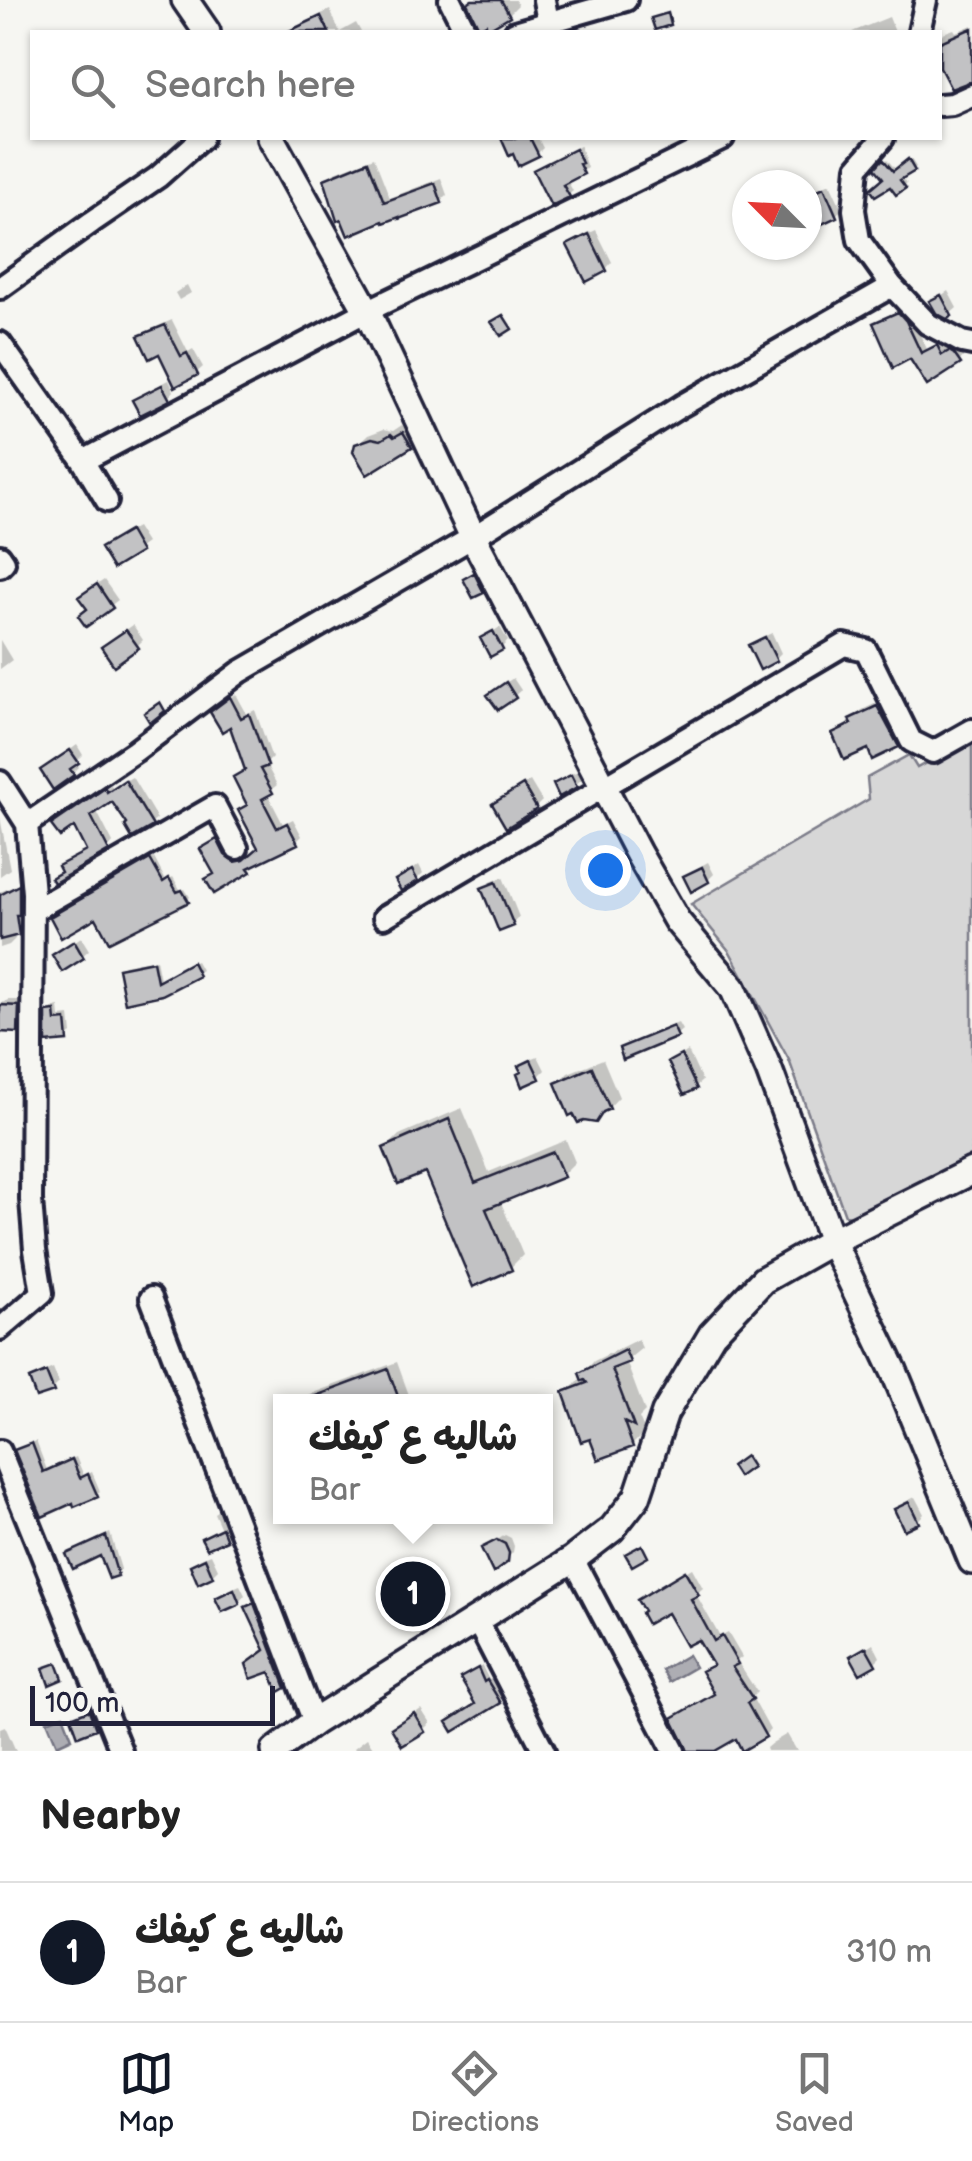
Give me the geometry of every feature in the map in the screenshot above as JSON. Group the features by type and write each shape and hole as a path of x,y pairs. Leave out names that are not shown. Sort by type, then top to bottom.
{"street":[{"path":"185,0 205,30"},
{"path":"450,0 465,30"},
{"path":"544,0 548,22"},
{"path":"522,30 626,0"},
{"path":"919,30 926,0"},
{"path":"942,105 972,95"},
{"path":"0,288 158,177 200,140"},
{"path":"272,140 367,311 473,538 603,789 678,921 733,988 769,1070 832,1241 894,1371 972,1561"},
{"path":"83,461 367,311 718,140"},
{"path":"881,140 858,167 854,210 859,240 892,286 928,324 972,344"},
{"path":"28,824 135,751 240,672 473,538 682,406 892,286"},
{"path":"0,343 108,501"},
{"path":"0,556 4,562 0,566"},
{"path":"384,917 844,645 866,650 911,740 933,752 972,730"},
{"path":"0,782 28,824 34,910 31,1200 42,1293 0,1329"},
{"path":"34,910 214,806 237,848"},
{"path":"275,1751 314,1722 573,1559 612,1528 637,1496 665,1413 712,1334 763,1280 972,1171"},
{"path":"151,1298 314,1722"},
{"path":"0,1452 122,1751"},
{"path":"573,1559 674,1751"},
{"path":"477,1621 544,1751"}],"shaded area":[{"path":"972,737 972,1160 852,1216 845,1215 789,1060 730,952 691,904 869,799 867,778 909,755 917,768"},
{"path":"688,1655 695,1667 669,1682 662,1670"},
{"path":"63,1715 72,1738 57,1745 47,1721"}],"building":[{"path":"501,0 510,16 488,29 486,24 479,28 467,3"},
{"path":"668,13 671,25 655,30 651,18"},
{"path":"321,16 328,30 291,30"},
{"path":"972,28 972,81 951,89 942,72 942,41"},
{"path":"502,140 531,140 539,156 518,166 513,154 509,156"},
{"path":"575,149 584,174 563,185 570,197 551,206 533,170"},
{"path":"883,159 893,171 908,159 915,171 900,180 906,188 896,195 890,187 875,196 870,189 883,178 875,168"},
{"path":"368,161 384,202 435,183 442,203 348,236 341,219 337,221 324,179"},
{"path":"822,188 837,217 822,224"},
{"path":"589,234 607,271 586,282 567,245"},
{"path":"941,295 952,316 947,319 936,313 929,301"},
{"path":"898,312 921,353 937,345 942,355 949,351 961,364 927,386 910,359 893,368 873,323"},
{"path":"503,315 512,329 501,336 491,322"},
{"path":"165,325 181,356 187,353 198,375 175,387 159,354 149,359 138,336"},
{"path":"162,385 170,400 140,415 132,400"},
{"path":"403,432 412,447 367,475 353,452 355,444"},
{"path":"129,531 141,552 113,569 100,548"},
{"path":"474,573 484,593 473,598 463,579"},
{"path":"97,584 113,608 86,627 78,616 87,609 78,597"},
{"path":"126,630 139,648 114,666 101,647"},
{"path":"493,631 503,650 490,657 480,638"},
{"path":"765,637 777,661 760,670 748,645"},
{"path":"506,682 516,698 498,710 487,695"},
{"path":"230,697 241,718 249,714 268,766 260,769 273,793 262,799 277,828 287,823 298,844 248,868 251,872 214,894 205,879 214,874 200,849 217,839 225,855 235,862 258,848 238,810 247,805 233,777 245,770 230,727 222,732 210,712"},
{"path":"160,702 165,711 150,723 144,713"},
{"path":"877,706 899,747 872,760 868,749 844,760 832,733 851,724 849,719"},
{"path":"70,750 79,763 70,769 74,775 53,790 40,770"},
{"path":"571,775 577,787 559,797 553,784"},
{"path":"125,780 153,826 132,838 112,802 91,816 109,851 54,883 51,878 61,872 58,866 86,851 74,827 60,837 51,825 105,788 107,792"},
{"path":"523,785 537,809 506,828 492,804"},
{"path":"150,859 163,882 169,878 189,902 109,942 96,918 61,938 50,917"},
{"path":"702,867 709,882 691,892 683,876"},
{"path":"412,870 418,881 401,891 395,880"},
{"path":"496,882 514,926 499,932 481,888"},
{"path":"19,885 19,935 0,940 0,895"},
{"path":"74,941 84,958 62,972 52,955"},
{"path":"153,961 157,981 192,962 199,976 162,995 125,1003 118,968"},
{"path":"0,1005 19,1006 18,1033 0,1032"},
{"path":"55,1011 56,1021 66,1020 68,1041 46,1043 46,1012"},
{"path":"673,1026 678,1037 623,1060 619,1048"},
{"path":"681,1055 697,1089 684,1095 668,1062"},
{"path":"531,1060 540,1079 522,1087 518,1066"},
{"path":"592,1067 610,1109 596,1123 578,1123 573,1114 569,1116 555,1083"},
{"path":"449,1119 475,1183 553,1152 564,1177 486,1209 512,1270 473,1287 425,1173 398,1184 383,1148"},
{"path":"625,1350 630,1362 612,1369 634,1427 624,1422 633,1447 598,1460 590,1439 581,1442 563,1392 587,1383 579,1373"},
{"path":"388,1369 397,1394 321,1394"},
{"path":"46,1372 54,1392 36,1398 29,1379"},
{"path":"32,1443 43,1472 72,1459 80,1478 88,1474 98,1497 42,1517 14,1450"},
{"path":"745,1456 752,1467 738,1477 731,1466"},
{"path":"909,1502 919,1523 904,1530 894,1509"},
{"path":"222,1528 227,1540 207,1549 201,1538"},
{"path":"106,1536 118,1576 109,1579 100,1556 73,1569 66,1554"},
{"path":"497,1540 505,1544 508,1562 493,1573 481,1548"},
{"path":"642,1545 648,1557 632,1566 625,1554"},
{"path":"205,1558 213,1577 198,1584 190,1565"},
{"path":"685,1571 699,1595 691,1599 714,1641 722,1636 738,1664 732,1667 753,1699 747,1703 766,1737 742,1751 736,1739 715,1751 688,1751 672,1718 714,1694 701,1671 713,1665 698,1640 686,1646 667,1613 647,1624 637,1600"},
{"path":"234,1589 240,1604 222,1612 215,1598"},
{"path":"254,1603 286,1688 279,1692 270,1672 251,1679 246,1664 265,1650 245,1607"},
{"path":"866,1647 876,1665 860,1674 850,1656"},
{"path":"57,1663 63,1679 49,1685 43,1668"},
{"path":"478,1668 501,1703 453,1732 447,1722 475,1704 460,1678"},
{"path":"89,1710 96,1729 78,1736 71,1717"},
{"path":"414,1713 425,1732 402,1746 391,1728"}],"place":[{"name":"شاليه ع كيفك","path":"413,1594"}]}
